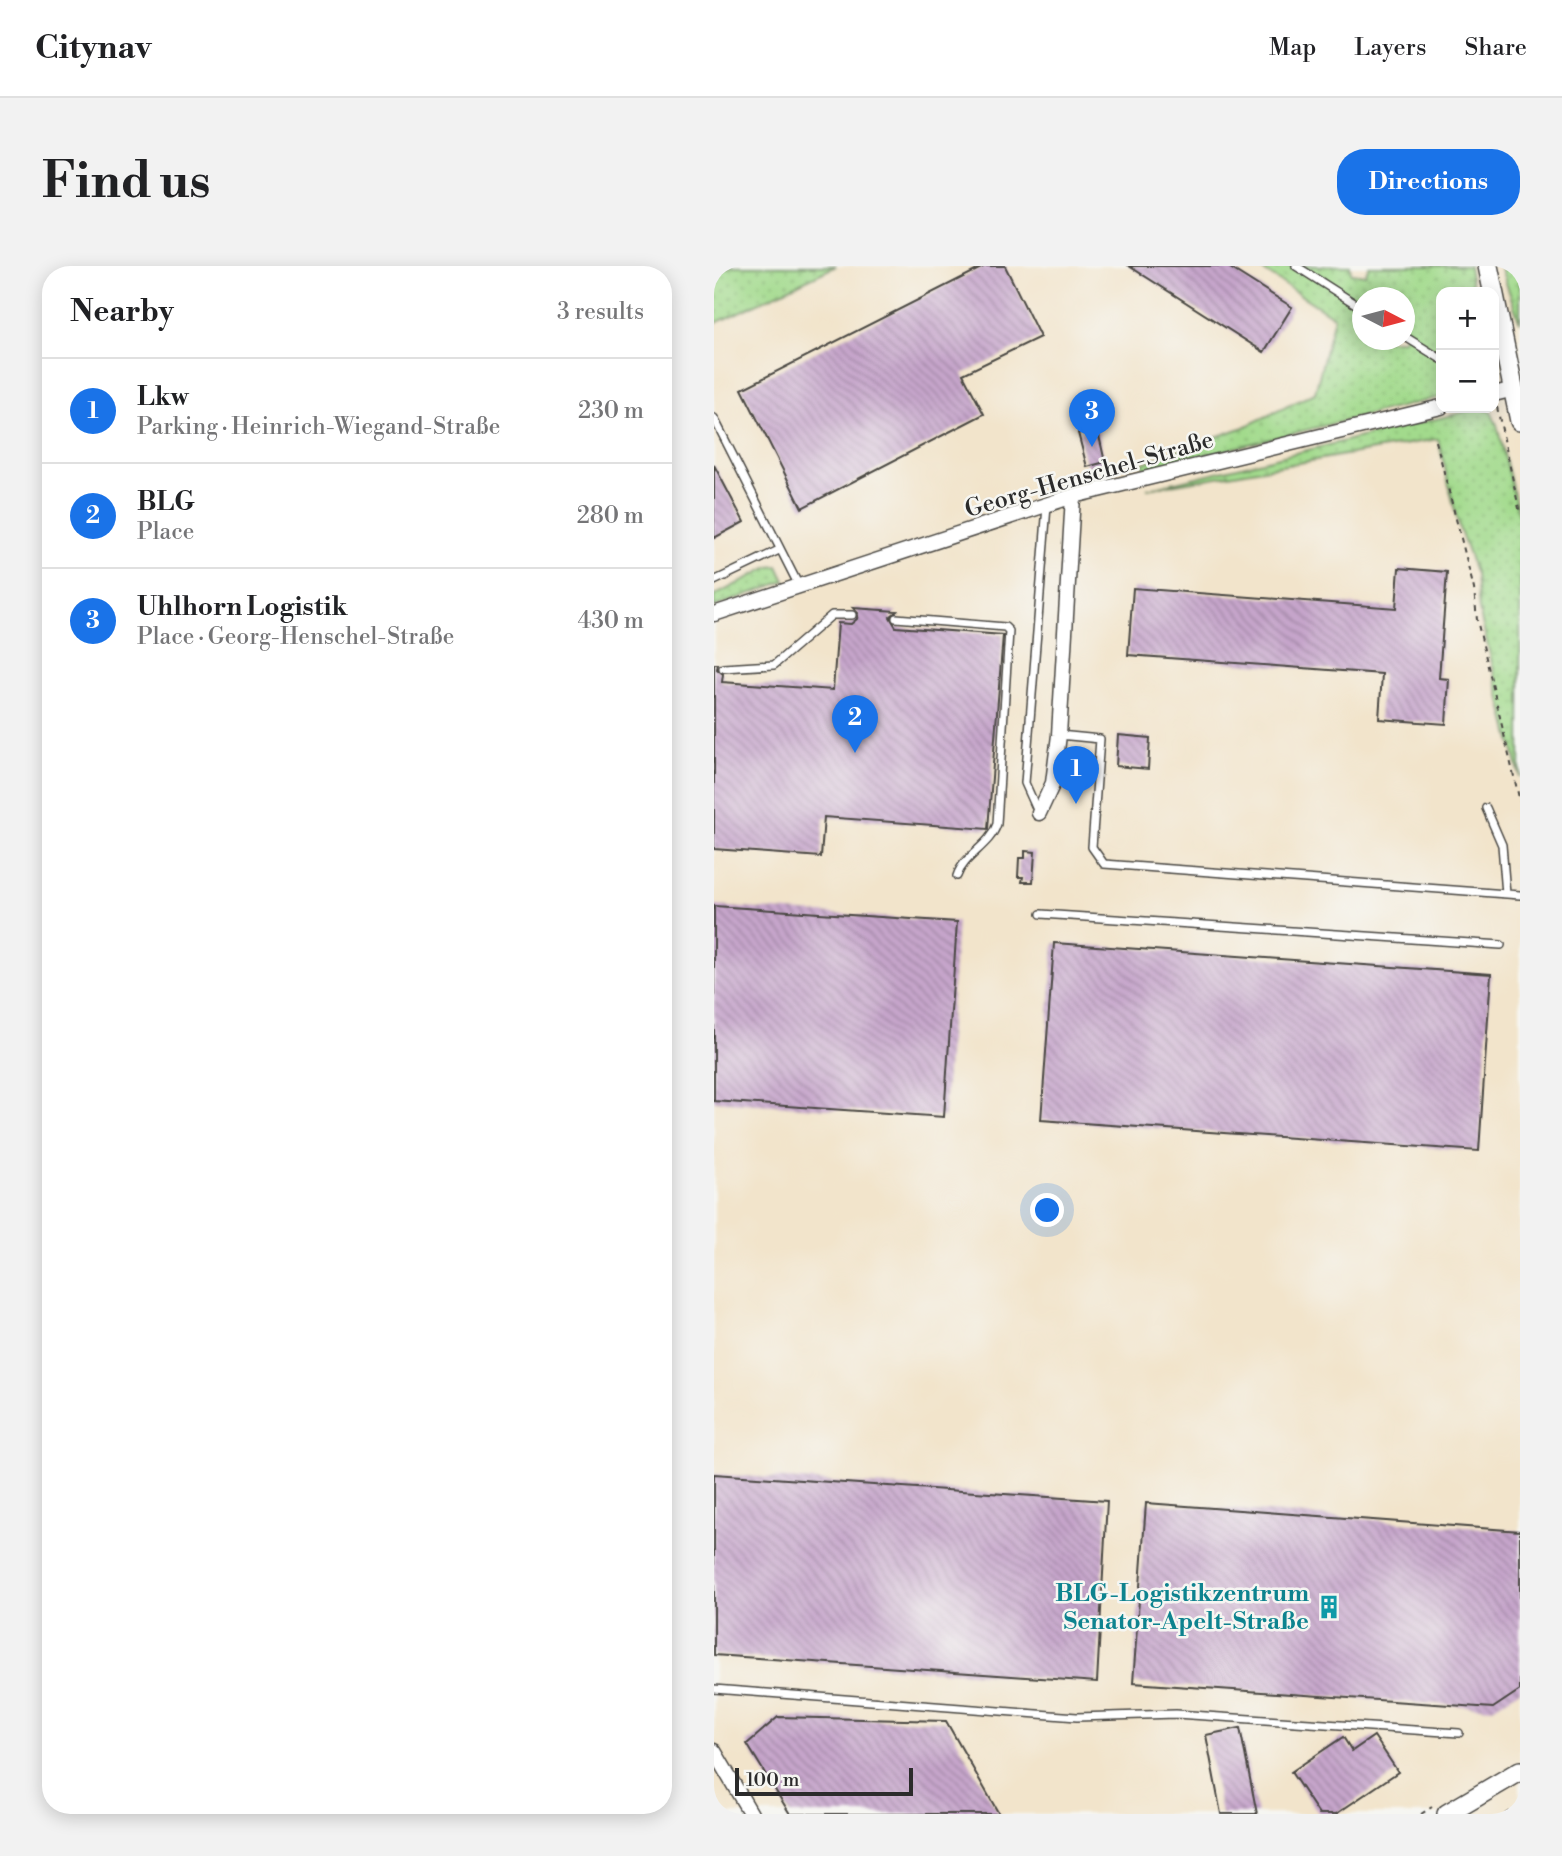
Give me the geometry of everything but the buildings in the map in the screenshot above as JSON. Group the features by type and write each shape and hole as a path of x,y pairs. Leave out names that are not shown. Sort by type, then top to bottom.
{"street":[{"path":"1488,266 1503,392 1520,421"},
{"name":"Georg-Henschel-Straße","path":"714,614 1073,496 1436,408"},
{"path":"1039,813 1053,783 1059,735 1073,496"},
{"path":"716,1758 751,1814"},
{"path":"1447,1814 1520,1771"}],"lane":[{"path":"1296,266 1352,302"},
{"path":"1415,342 1436,356"},
{"path":"714,418 799,586"},
{"path":"1039,813 1026,783 1047,505"},
{"path":"714,581 779,550"},
{"path":"723,668 774,665 832,615 852,615"},
{"path":"896,618 1005,627 1009,631 997,824 994,833 960,868 957,876"},
{"path":"1059,735 1100,739 1092,847 1104,864 1520,895"},
{"path":"1486,808 1502,845 1506,894"},
{"path":"1041,914 1502,945"},
{"path":"714,1689 1077,1717 1177,1714 1459,1733"}],"path":[{"path":"1503,392 1520,513"},
{"path":"1436,441 1474,589 1480,632 1520,802"},
{"path":"1506,1814 1520,1805"}],"green space":[{"path":"732,266 836,266 714,324 714,274"},
{"path":"1256,266 1350,266 1351,273 1365,275 1369,266 1469,266 1472,287 1436,287 1436,398 1144,470 1143,463 1244,427 1315,393 1334,317"},
{"path":"1500,266 1520,266 1520,323"},
{"path":"1460,413 1491,413 1497,425 1520,520 1520,777 1479,610 1476,575 1459,528 1438,439 1147,489"},
{"path":"778,566 785,581 714,607 714,596 769,567"}],"place":[{"name":"Uhlhorn Logistik","path":"1092,447"},
{"name":"BLG","path":"855,753"},
{"name":"Lkw","path":"1076,804"},
{"name":"BLG-Logistikzentrum Senator-Apelt-Straße","path":"1329,1607"}]}
